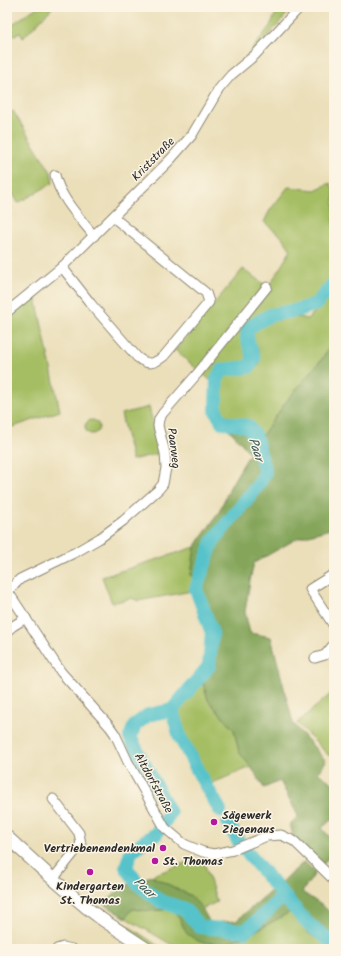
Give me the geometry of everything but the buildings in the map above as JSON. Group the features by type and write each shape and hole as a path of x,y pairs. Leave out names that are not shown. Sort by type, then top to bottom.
{"main road":[{"path":"7,837 87,908 147,949"}],"street":[{"name":"Kriststraße","path":"7,312 62,267 170,160 192,135 219,88 231,75 255,55 300,7"},
{"path":"55,175 56,182 68,204 94,236"},
{"path":"62,267 91,304 137,357 143,362 150,363 157,362 164,356 209,302 206,293 113,217"},
{"name":"Paarweg","path":"7,590 20,579 76,552 100,538 123,521 158,490 163,484 166,468 165,453 158,426 163,413 197,374 267,287"},
{"path":"334,574 310,589 334,626"},
{"name":"Altdorfstraße","path":"7,590 61,672 115,734 128,762 165,828 184,844 203,852 214,854 233,850 267,836 281,835 294,842 334,880"},
{"path":"7,631 26,618"},
{"path":"315,658 325,655 334,644"},
{"path":"53,800 80,833 81,844 53,879"},
{"path":"58,949 63,947 72,949"}],"green space":[{"path":"37,7 53,7 23,38 20,33 7,38 7,28"},
{"path":"279,7 293,7 261,44 246,57 270,26"},
{"path":"13,111 51,172 53,183 18,203 7,182 7,115"},
{"path":"330,183 334,191 334,276 312,299 299,306 279,307 249,325 244,335 251,359 244,365 226,365 219,370 213,383 201,372 269,286 291,250 282,237 264,222 270,210 288,187 315,190"},
{"path":"243,269 265,285 198,370 175,350"},
{"path":"35,293 60,411 7,429 7,315"},
{"path":"334,293 334,339 322,359 288,399 261,437 254,423 230,417 222,413 220,397 223,374 230,372 252,372 259,365 260,359 258,350 252,338 253,330 280,316 293,316 307,319"},
{"path":"334,339 334,528 298,538 254,563 245,612 250,633 271,637 293,723 326,761 318,773 334,784 334,821 331,820 322,828 331,840 334,847 331,854 322,866 294,839 290,824 298,816 280,781 264,788 251,767 239,752 234,730 208,700 202,680 213,663 216,634 201,590 191,575 195,547 219,512 231,485 250,453 227,427 244,428 256,442 288,399 322,359"},
{"path":"149,407 160,453 132,460 121,414"},
{"path":"92,420 97,422 99,427 97,432 92,434 87,432 85,427 87,422"},
{"path":"195,547 191,575 196,583 192,591 138,601 132,598 112,603 102,577"},
{"path":"202,680 208,700 234,730 239,752 251,767 210,784 189,747 175,716"},
{"path":"334,691 334,752 329,756 297,723"},
{"path":"193,860 204,862 217,902 202,909 191,896 151,876"},
{"path":"304,862 316,872 302,892 323,906 334,916 334,943 318,931 277,886"},
{"path":"151,876 191,896 202,908 210,923 236,921 272,890 290,912 254,932 224,944 200,942 187,934 173,909 149,911 132,909 126,918 103,903 125,886"},
{"path":"98,906 163,949 151,949 94,910"},
{"path":"132,909 149,911 173,909 179,918 224,944 254,932 290,912 309,934 334,949 179,949 126,918"}],"waterway":[{"name":"Paar","path":"220,810 180,737 172,710 209,666 212,633 196,589 213,541 258,485 265,473 256,438 248,426 222,422 216,411 217,379 222,370 249,367 254,359 247,338 248,328 270,315 298,310 316,304 334,283"},
{"name":"Paar","path":"172,710 148,715 135,725 130,737 170,813 156,834 131,852 126,867 138,884 160,901 184,909 200,927 245,931 283,896"},
{"name":"Paar","path":"228,823 240,844 306,922 334,944"}],"place":[{"name":"Sägewerk Ziegenaus","path":"214,822"},
{"name":"Vertriebenendenkmal","path":"163,848"},
{"name":"St. Thomas","path":"155,861"},
{"name":"Kindergarten St. Thomas","path":"90,872"}]}
